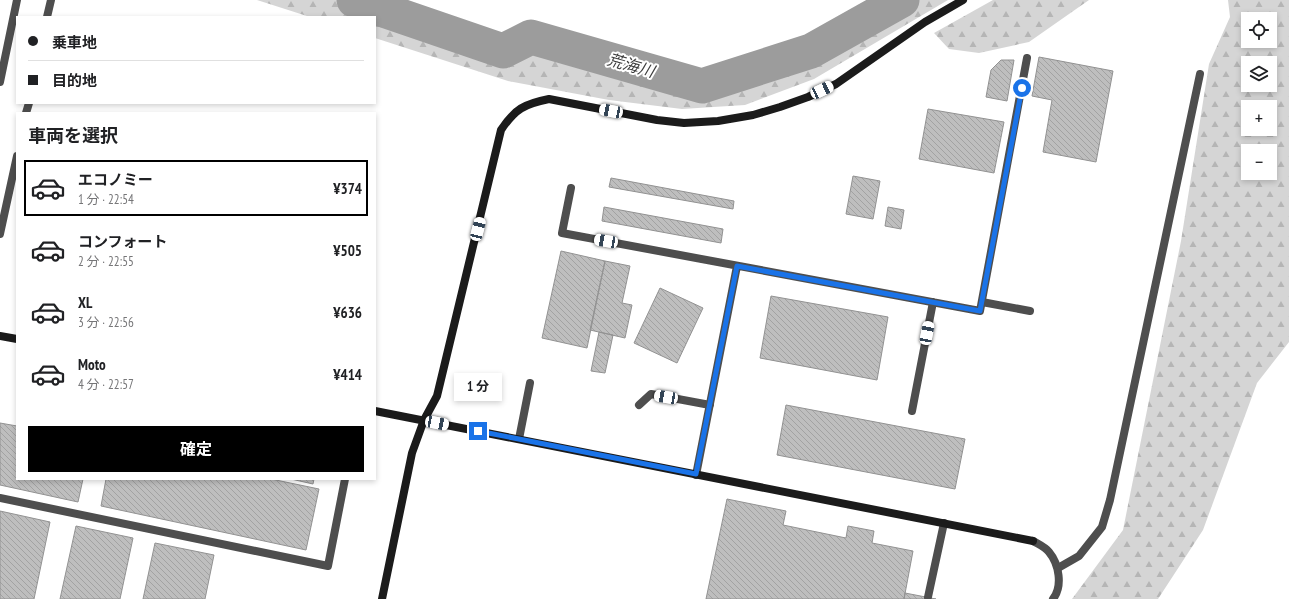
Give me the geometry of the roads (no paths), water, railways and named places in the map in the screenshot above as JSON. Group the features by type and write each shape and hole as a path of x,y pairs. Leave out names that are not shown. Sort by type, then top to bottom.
{"street":[{"path":"0,82 17,0"},
{"path":"47,16 51,0"},
{"path":"382,599 412,453 424,420 437,396 501,130 510,117 520,109 533,102 549,99 657,120 684,123 718,121 753,115 808,97 836,84 925,22 963,0"},
{"path":"571,188 562,233 980,311 1028,58"},
{"path":"1058,568 1079,556 1102,527 1110,500 1200,74"},
{"path":"0,234 16,161"},
{"path":"696,474 737,266"},
{"path":"912,411 933,302"},
{"path":"982,302 1030,311"},
{"path":"0,336 16,339"},
{"path":"519,439 530,383"},
{"path":"639,405 651,394 710,405"},
{"path":"376,411 1033,541 1049,551 1058,568 1058,593 1053,599"},
{"path":"0,498 328,566 345,480"},
{"path":"928,598 944,523"}],"waterway":[{"name":"荒海川","path":"354,0 503,51 531,37 702,86 811,51 902,0"}]}
